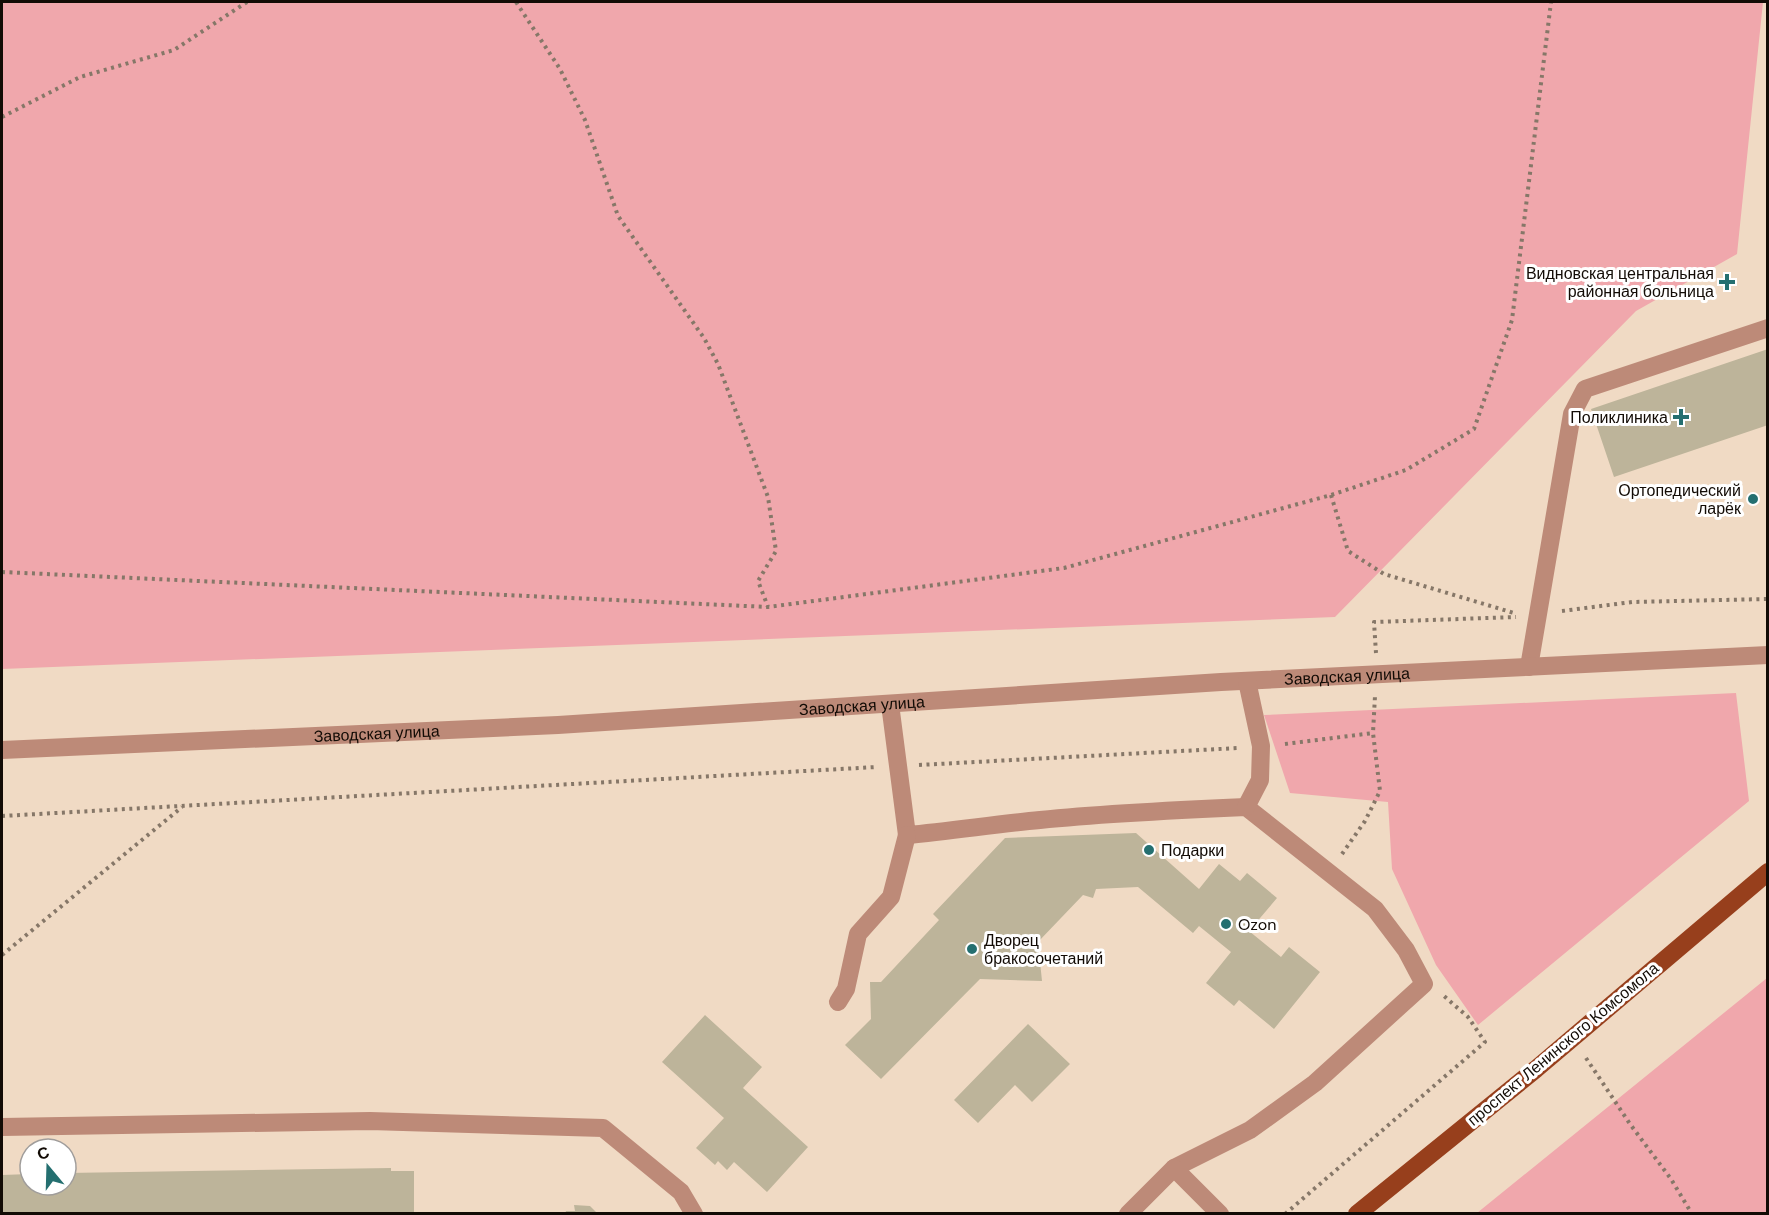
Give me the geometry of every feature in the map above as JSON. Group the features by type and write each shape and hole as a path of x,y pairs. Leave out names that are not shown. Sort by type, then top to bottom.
{"main road":[{"name":"проспект Ленинского Комсомола","path":"1357,1214 1573,1037 1767,872"}],"street":[{"path":"1529,667 1572,414 1585,389 1767,328"},
{"name":"Заводская улица","path":"2,750 558,725 1247,681 1767,657"},
{"path":"1246,807 1260,780 1261,747 1247,681"},
{"path":"838,1002 846,989 858,934 891,897 908,835 890,704"},
{"path":"908,835 1039,820 1150,811 1246,807 1375,909 1406,950 1424,984 1315,1083 1250,1130 1174,1168 1128,1214"},
{"path":"2,1127 370,1121 603,1128 681,1192 694,1214"},
{"path":"1174,1168 1220,1214"}],"path":[{"path":"2,117 80,77 174,50 247,2"},
{"path":"516,2 560,69 580,110 618,216 704,338 718,364 768,497 776,551 758,581 768,607"},
{"path":"2,572 768,607 1064,568 1331,495 1406,470 1474,429 1512,320 1551,2"},
{"path":"1330,872 1365,821 1380,791 1373,733 1377,674 1374,622 1527,616 1384,574 1348,551 1331,495"},
{"path":"1538,615 1632,602 1767,598"},
{"path":"2,816 1261,747 1373,733"},
{"path":"2,955 183,806"},
{"path":"1285,1214 1485,1042 1468,1017 1451,1000 1424,984"},
{"path":"1573,1037 1630,1124 1671,1179 1692,1214"}],"shaded area":[{"path":"2,2 1763,2 1737,254 1636,311 1335,617 2,669"},
{"path":"1736,693 1749,801 1478,1025 1436,965 1392,869 1388,802 1290,793 1264,715"},
{"path":"1767,978 1767,1213 1477,1213"}],"building":[{"name":"Поликлиника","path":"1768,349 1768,425 1614,477 1591,409"},
{"path":"1136,833 1199,889 1219,864 1240,881 1247,873 1277,898 1249,931 1281,957 1289,947 1320,972 1274,1029 1239,1000 1234,1006 1206,983 1231,952 1199,926 1193,933 1138,887 1096,889 1093,898 1083,895 1038,942 1042,981 980,979 881,1079 845,1045 871,1019 870,982 881,982 939,920 933,914 1005,838"},
{"path":"705,1015 762,1067 743,1088 808,1147 767,1192 734,1162 727,1170 718,1161 715,1165 696,1148 724,1118 662,1062"},
{"path":"1028,1024 1070,1064 1032,1102 1015,1085 978,1123 954,1100"},
{"path":"391,1168 391,1171 414,1171 414,1214 2,1214 2,1175 18,1174 18,1197 78,1197 78,1173"},
{"path":"574,1205 590,1206 598,1214 565,1214 566,1211 575,1211"}],"place":[{"name":"Видновская центральная районная больница","path":"1727,282"},
{"name":"Поликлиника","path":"1681,417"},
{"name":"Ортопедический ларёк","path":"1753,499"},
{"name":"Подарки","path":"1149,850"},
{"name":"Ozon","path":"1226,924"},
{"name":"Дворец бракосочетаний","path":"972,949"}]}
